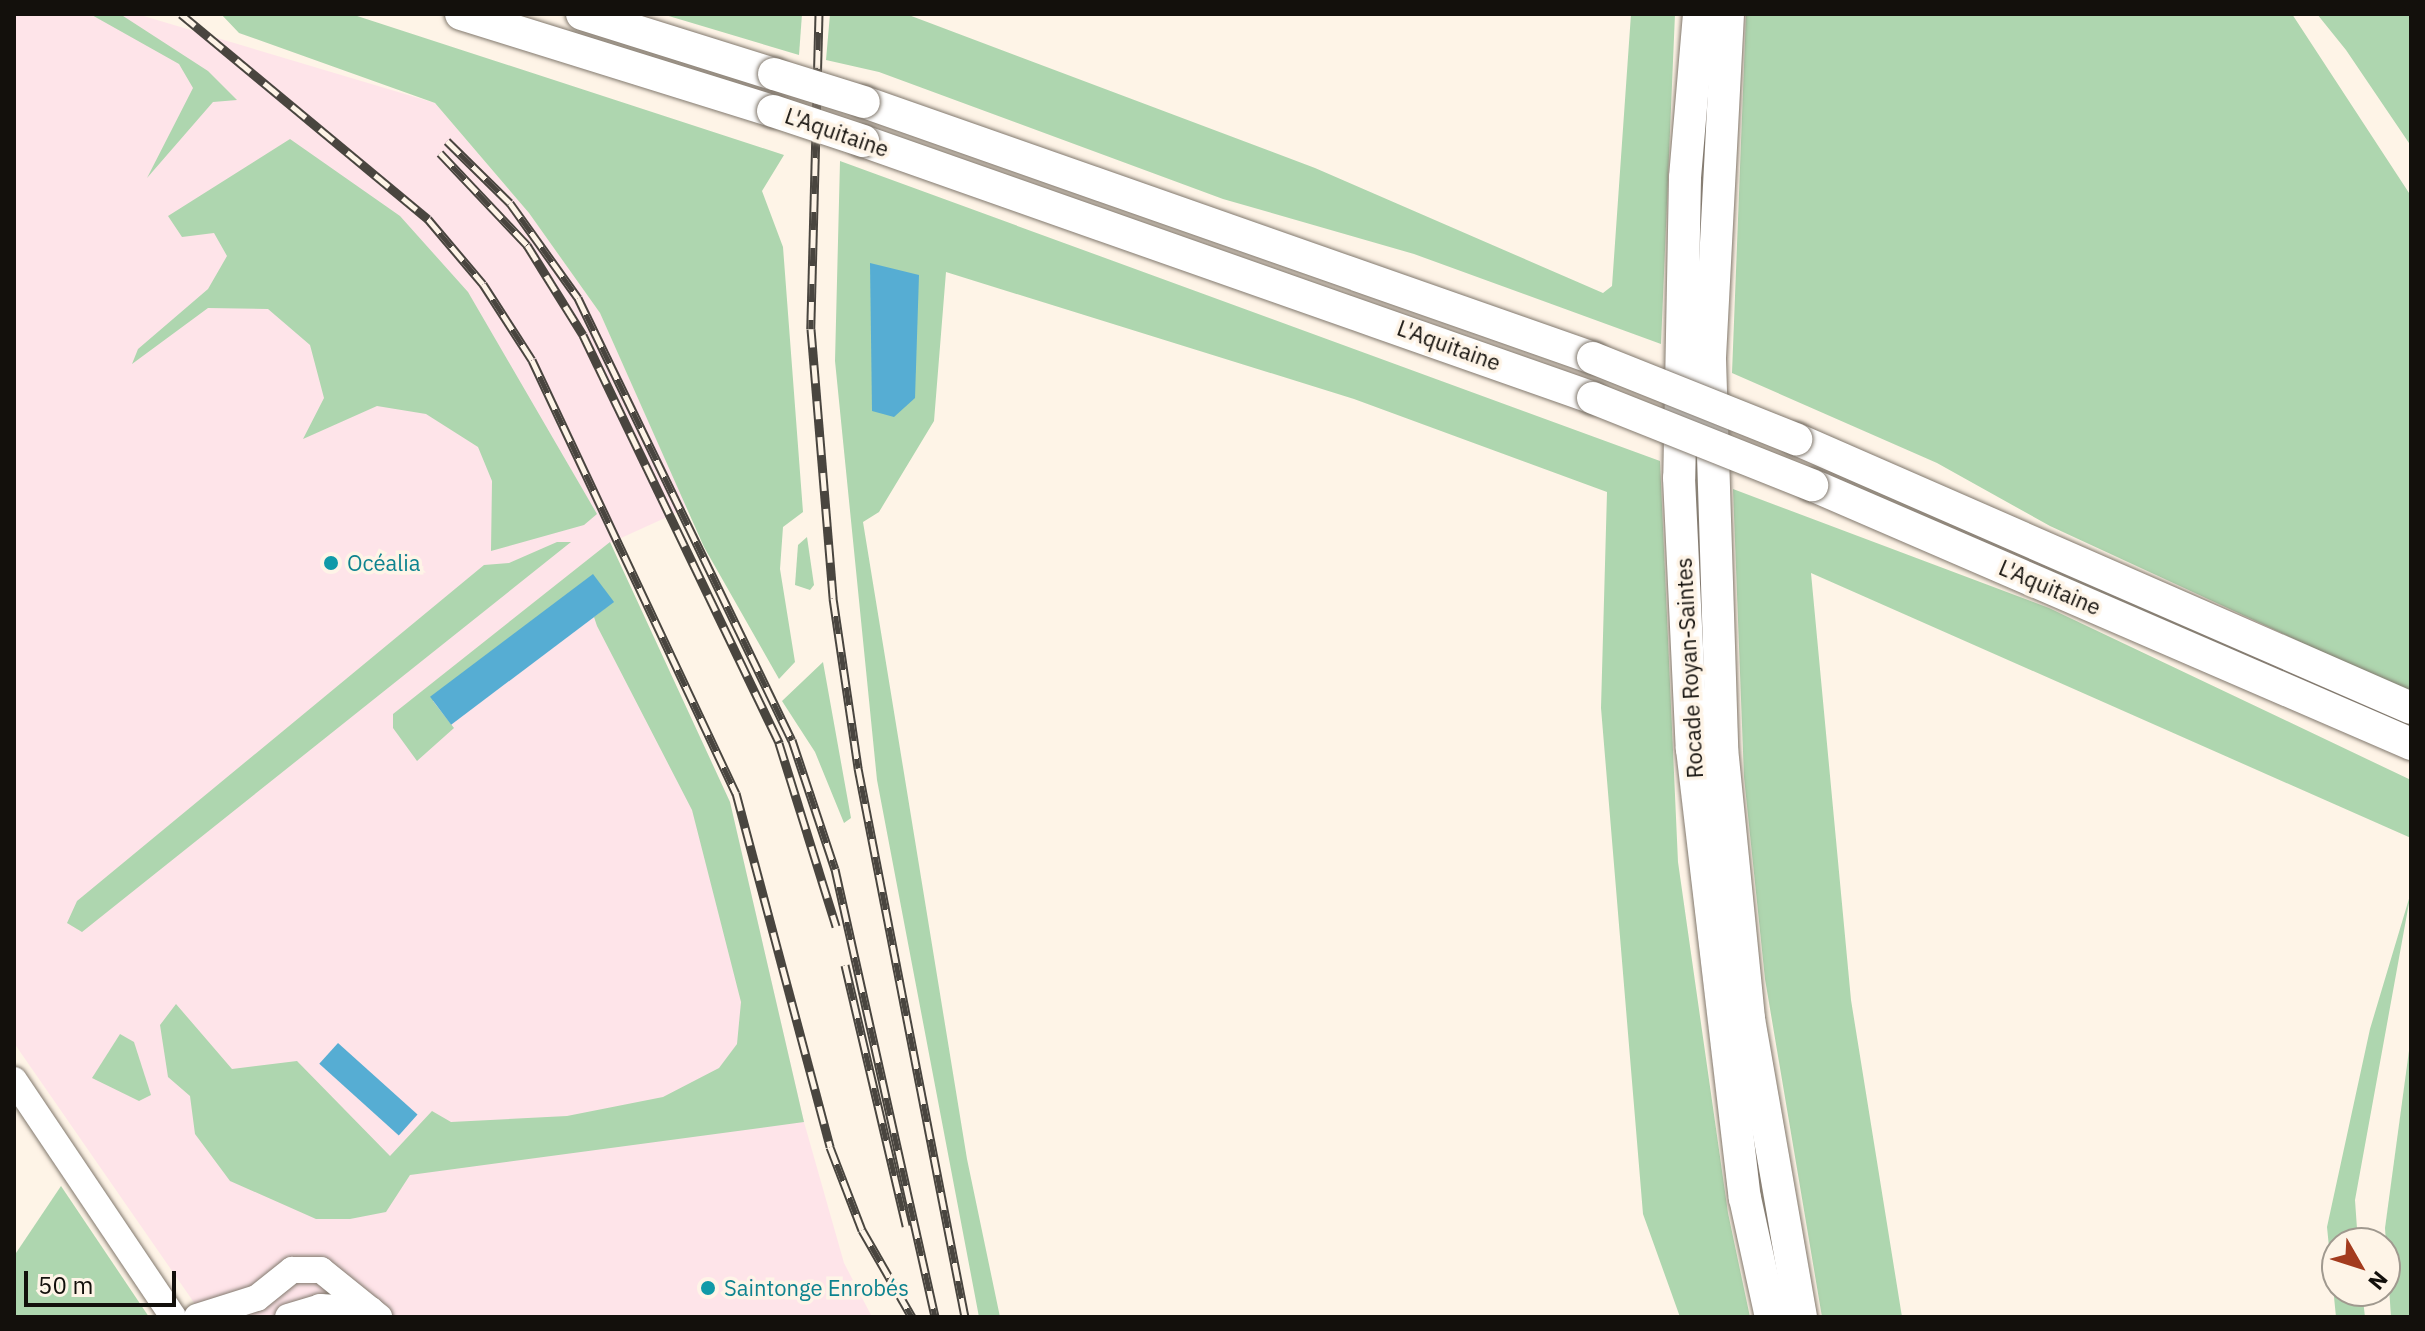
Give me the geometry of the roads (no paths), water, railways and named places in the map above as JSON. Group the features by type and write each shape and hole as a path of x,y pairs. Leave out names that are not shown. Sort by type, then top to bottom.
{"highway":[{"name":"L'Aquitaine","path":"461,14 863,141 1593,398 1812,485 2411,744"},
{"name":"L'Aquitaine","path":"582,14 864,102 1593,358 1796,439 2411,708"},
{"name":"Rocade Royan-Saintes","path":"1699,14 1685,178 1679,478 1692,749 1745,1198 1771,1317"},
{"name":"Rocade Royan-Saintes","path":"1728,14 1710,360 1722,748 1749,1019 1801,1317"}],"street":[{"path":"14,1080 173,1317"},
{"path":"197,1317 257,1298 292,1270 321,1270 375,1314"},
{"path":"288,1317 320,1307 375,1314"}],"water":[{"path":"870,263 919,275 915,398 894,417 872,411"},
{"path":"593,574 614,602 451,725 430,697"},
{"path":"338,1043 418,1115 399,1135 319,1064"}],"railway":[{"path":"181,14 428,219 483,284 532,360 736,793 830,1147 862,1230 912,1317"},
{"path":"819,14 811,329 833,598 858,768 965,1317"},
{"path":"447,141 510,203 578,298 792,740 835,869 935,1317"},
{"path":"440,153 527,245 583,335 779,743 836,926"},
{"path":"845,965 906,1226"}],"place":[{"name":"Océalia","path":"331,563"},
{"name":"Saintonge Enrobés","path":"708,1288"}]}
